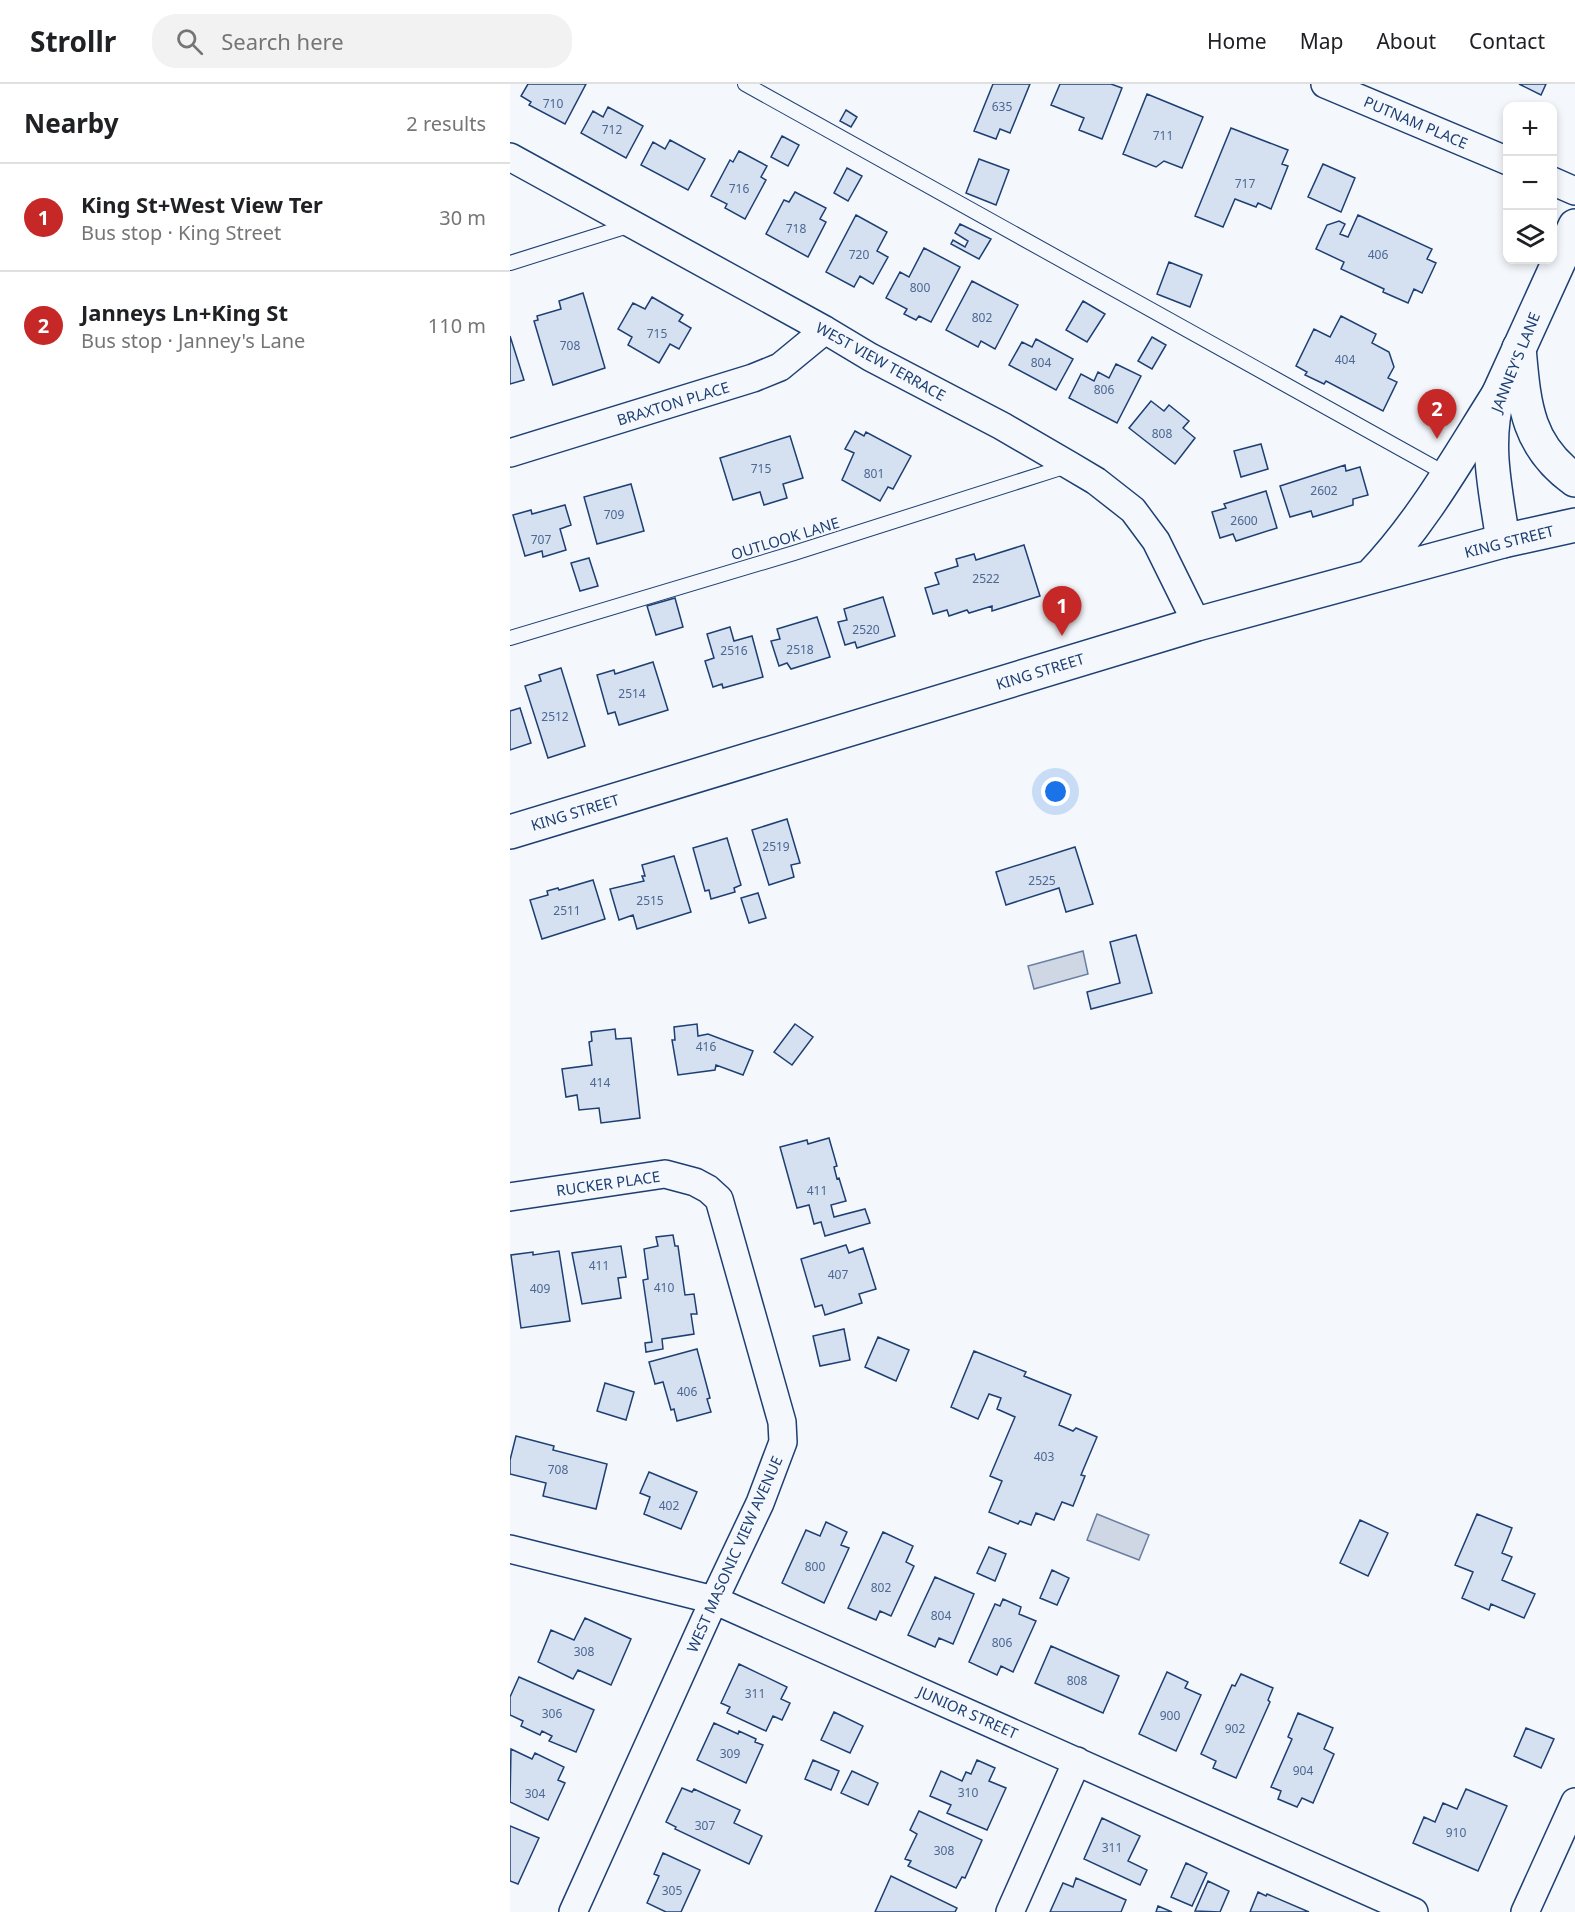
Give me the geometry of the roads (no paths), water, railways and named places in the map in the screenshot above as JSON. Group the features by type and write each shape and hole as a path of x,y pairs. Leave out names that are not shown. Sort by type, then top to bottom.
{"main road":[{"name":"JANNEY'S LANE","path":"1503,541 1492,468 1490,437 1492,416 1498,395 1575,226"},
{"path":"1519,348 1523,395 1531,424 1542,448 1557,467 1575,480"},
{"path":"1370,576 1407,536 1498,395"},
{"name":"KING STREET","path":"510,832 1197,624 1503,541 1575,525"}],"street":[{"name":"PUTNAM PLACE","path":"1325,84 1503,159"},
{"name":"WEST VIEW TERRACE","path":"510,157 870,357 1002,426 1096,481 1132,510 1156,541 1197,624"},
{"path":"1557,183 1575,191"},
{"name":"BRAXTON PLACE","path":"510,453 762,375 780,367 825,330"},
{"name":"RUCKER PLACE","path":"510,1197 665,1174 705,1187"},
{"name":"WEST MASONIC VIEW AVENUE","path":"573,1912 760,1503 783,1442 778,1406 719,1199 705,1187"},
{"name":"JUNIOR STREET","path":"510,1549 714,1600 1077,1761 1383,1906 1414,1912"},
{"path":"1010,1912 1077,1761"},
{"path":"1525,1912 1575,1802"}],"lane":[{"path":"745,84 1448,475"},
{"path":"510,263 632,225"},
{"name":"OUTLOOK LANE","path":"510,638 794,553 1070,465"}],"place":[{"name":"Janneys Ln+King St","path":"1437,439"},
{"name":"King St+West View Ter","path":"1062,636"}]}
